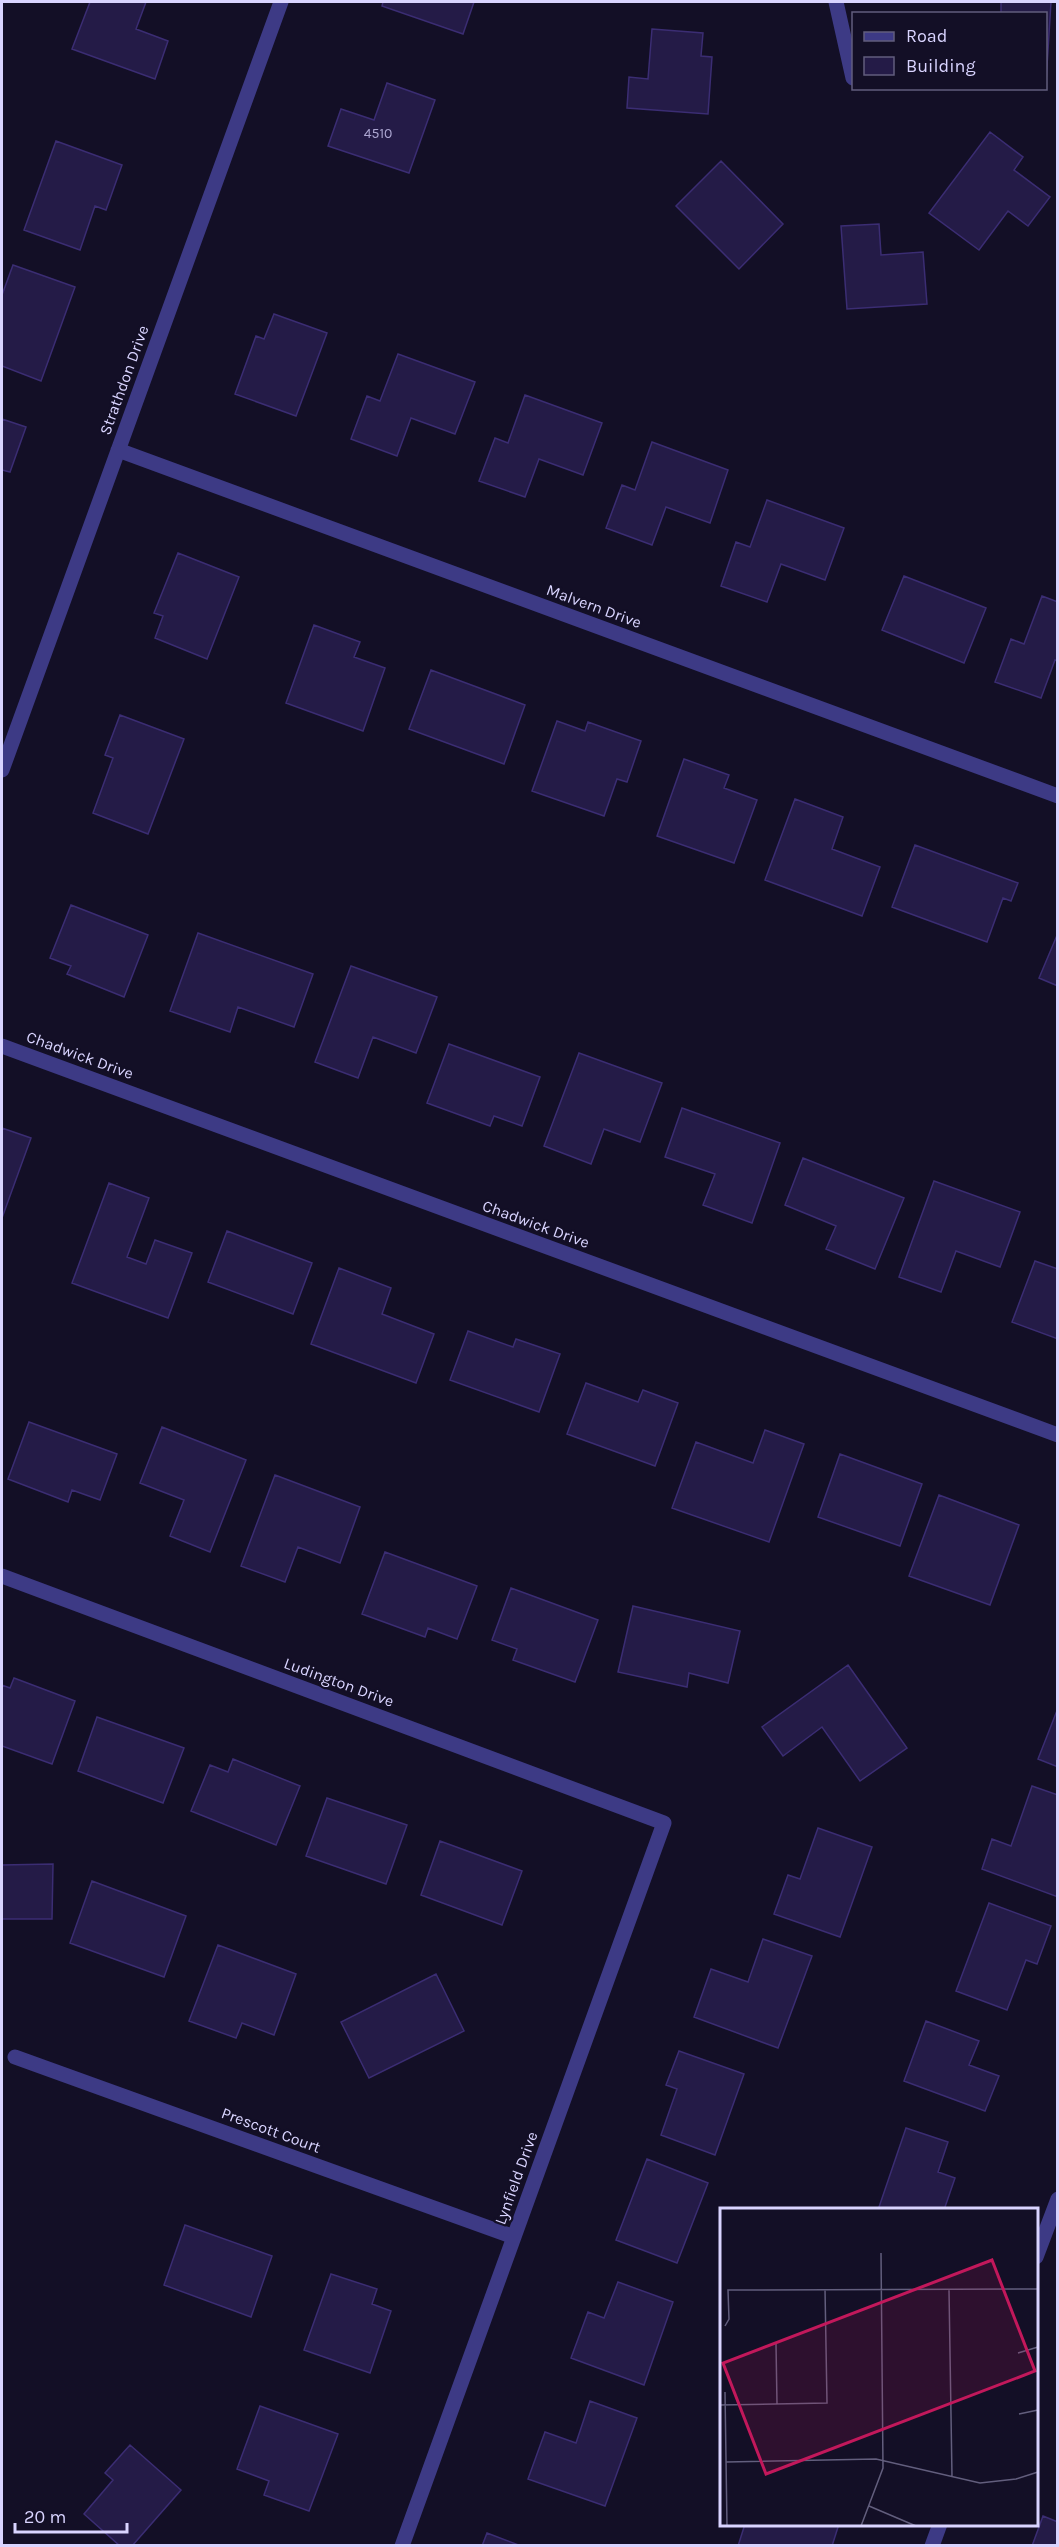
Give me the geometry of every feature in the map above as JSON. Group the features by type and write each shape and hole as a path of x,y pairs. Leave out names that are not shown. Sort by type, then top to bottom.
{"street":[{"name":"Strathdon Drive","path":"2,770 281,2"},
{"path":"836,2 852,70"},
{"name":"Malvern Drive","path":"118,450 1058,796"},
{"name":"Chadwick Drive","path":"2,1046 1058,1435"},
{"name":"Ludington Drive","path":"2,1576 664,1822"},
{"name":"Lynfield Drive","path":"402,2546 664,1822"},
{"name":"Prescott Court","path":"15,2057 514,2237"},
{"path":"1038,2252 1058,2199"},
{"path":"932,2546 938,2526"}],"building":[{"path":"90,2 146,2 136,29 168,41 155,79 72,49"},
{"path":"383,2 474,2 463,34 382,6"},
{"path":"1001,2 1051,2 1047,66 1047,12 1001,12"},
{"path":"652,29 703,33 701,56 712,57 708,114 627,108 629,77 648,79"},
{"path":"387,83 435,100 409,173 328,146 341,109 374,120"},
{"path":"990,132 1023,157 1014,170 1050,197 1028,226 1008,211 979,250 929,213"},
{"path":"56,141 122,165 106,210 95,206 80,250 24,230"},
{"path":"721,161 783,224 739,269 676,206"},
{"path":"879,224 881,255 923,252 927,304 847,309 841,226"},
{"path":"13,265 75,287 41,381 2,366 2,295"},
{"path":"274,314 327,333 296,416 235,394 256,336 264,339"},
{"path":"398,354 475,382 455,434 411,418 397,456 351,439 367,396 380,401"},
{"path":"525,395 602,423 583,475 539,459 525,497 479,481 495,438 508,443"},
{"path":"2,419 26,427 10,472 2,470"},
{"path":"652,442 728,470 710,523 666,507 652,545 606,528 622,485 635,490"},
{"path":"767,500 844,528 825,580 781,564 767,602 721,586 736,542 750,547"},
{"path":"178,553 239,577 207,659 155,638 163,616 154,613"},
{"path":"904,576 986,608 964,663 882,630"},
{"path":"1042,596 1058,602 1058,661 1055,660 1041,698 995,682 1011,639 1024,644"},
{"path":"314,625 360,642 354,657 385,668 363,731 286,703"},
{"path":"431,670 525,705 504,764 409,729"},
{"path":"120,715 184,739 148,834 93,813 113,758 105,755"},
{"path":"557,721 585,731 588,722 641,741 627,782 617,779 604,816 532,791"},
{"path":"684,759 729,775 724,788 757,800 734,863 657,836"},
{"path":"795,799 843,817 832,849 880,867 862,916 765,880"},
{"path":"915,845 1018,883 1011,901 1003,898 987,942 892,907"},
{"path":"71,905 148,935 124,997 67,974 71,966 50,958"},
{"path":"198,933 313,974 294,1027 238,1007 230,1032 170,1011"},
{"path":"1058,933 1058,986 1039,978"},
{"path":"351,966 437,997 416,1053 373,1037 358,1078 315,1062"},
{"path":"449,1044 540,1077 522,1126 494,1116 490,1126 427,1103"},
{"path":"579,1053 662,1083 640,1142 604,1129 591,1164 544,1146"},
{"path":"682,1108 780,1143 752,1223 703,1205 715,1174 665,1157"},
{"path":"2,1128 31,1138 2,1218"},
{"path":"803,1158 904,1198 875,1269 826,1249 836,1226 785,1205"},
{"path":"934,1181 1020,1212 1000,1267 956,1251 941,1292 899,1277"},
{"path":"109,1183 149,1198 127,1257 146,1264 155,1240 192,1253 168,1318 72,1283"},
{"path":"227,1231 312,1263 293,1314 208,1282"},
{"path":"1035,1261 1058,1269 1058,1339 1012,1322"},
{"path":"339,1268 391,1288 382,1314 434,1334 416,1383 311,1344"},
{"path":"468,1331 513,1347 516,1339 560,1354 539,1412 450,1380"},
{"path":"586,1383 638,1402 643,1390 678,1403 655,1466 567,1434"},
{"path":"29,1422 117,1454 100,1500 72,1490 68,1502 8,1479"},
{"path":"162,1427 246,1460 210,1552 170,1536 184,1500 140,1483"},
{"path":"765,1430 804,1444 769,1542 672,1508 696,1442 753,1463"},
{"path":"840,1454 922,1484 900,1546 818,1517"},
{"path":"275,1475 360,1507 340,1563 298,1547 285,1582 241,1566"},
{"path":"939,1495 1019,1525 990,1605 909,1576"},
{"path":"385,1552 477,1586 457,1639 428,1628 425,1637 362,1614"},
{"path":"511,1588 598,1620 575,1682 513,1660 517,1649 492,1640"},
{"path":"633,1606 740,1631 728,1683 689,1673 687,1687 618,1672"},
{"path":"848,1665 907,1748 860,1781 822,1727 783,1756 762,1727"},
{"path":"14,1678 75,1701 52,1764 2,1746 2,1685 10,1688"},
{"path":"1058,1708 1058,1767 1038,1759"},
{"path":"97,1717 184,1748 163,1803 78,1771"},
{"path":"233,1759 300,1786 276,1845 191,1811 210,1765 228,1772"},
{"path":"1032,1786 1058,1795 1058,1897 982,1869 992,1839 1011,1846"},
{"path":"327,1798 407,1825 386,1884 306,1856"},
{"path":"818,1828 872,1847 840,1937 774,1914 788,1875 800,1879"},
{"path":"440,1841 522,1871 502,1925 421,1895"},
{"path":"53,1864 52,1919 2,1919 2,1865"},
{"path":"92,1881 186,1916 164,1977 70,1943"},
{"path":"989,1903 1051,1926 1037,1964 1026,1960 1007,2010 956,1991"},
{"path":"763,1939 812,1956 778,2048 694,2017 711,1969 748,1982"},
{"path":"218,1945 296,1974 274,2035 242,2023 236,2038 189,2021"},
{"path":"436,1974 464,2031 369,2078 341,2022"},
{"path":"926,2021 979,2041 969,2065 999,2076 985,2111 904,2081"},
{"path":"679,2051 744,2074 715,2155 661,2135 677,2089 666,2085"},
{"path":"906,2128 948,2142 938,2172 955,2178 945,2208 879,2208"},
{"path":"647,2159 708,2183 677,2263 616,2240"},
{"path":"185,2225 272,2256 251,2317 164,2285"},
{"path":"331,2274 377,2289 372,2304 391,2311 370,2373 304,2350"},
{"path":"618,2282 673,2302 644,2385 571,2358 588,2312 604,2318"},
{"path":"590,2401 637,2418 605,2506 528,2479 545,2432 576,2443"},
{"path":"260,2406 338,2434 309,2511 264,2495 269,2481 237,2469"},
{"path":"130,2445 181,2490 132,2546 120,2546 84,2514 113,2480 105,2473"},
{"path":"1043,2516 1058,2522 1058,2546 1032,2546"},
{"path":"744,2526 838,2526 832,2546 738,2546"},
{"path":"487,2533 521,2546 482,2546"}]}
